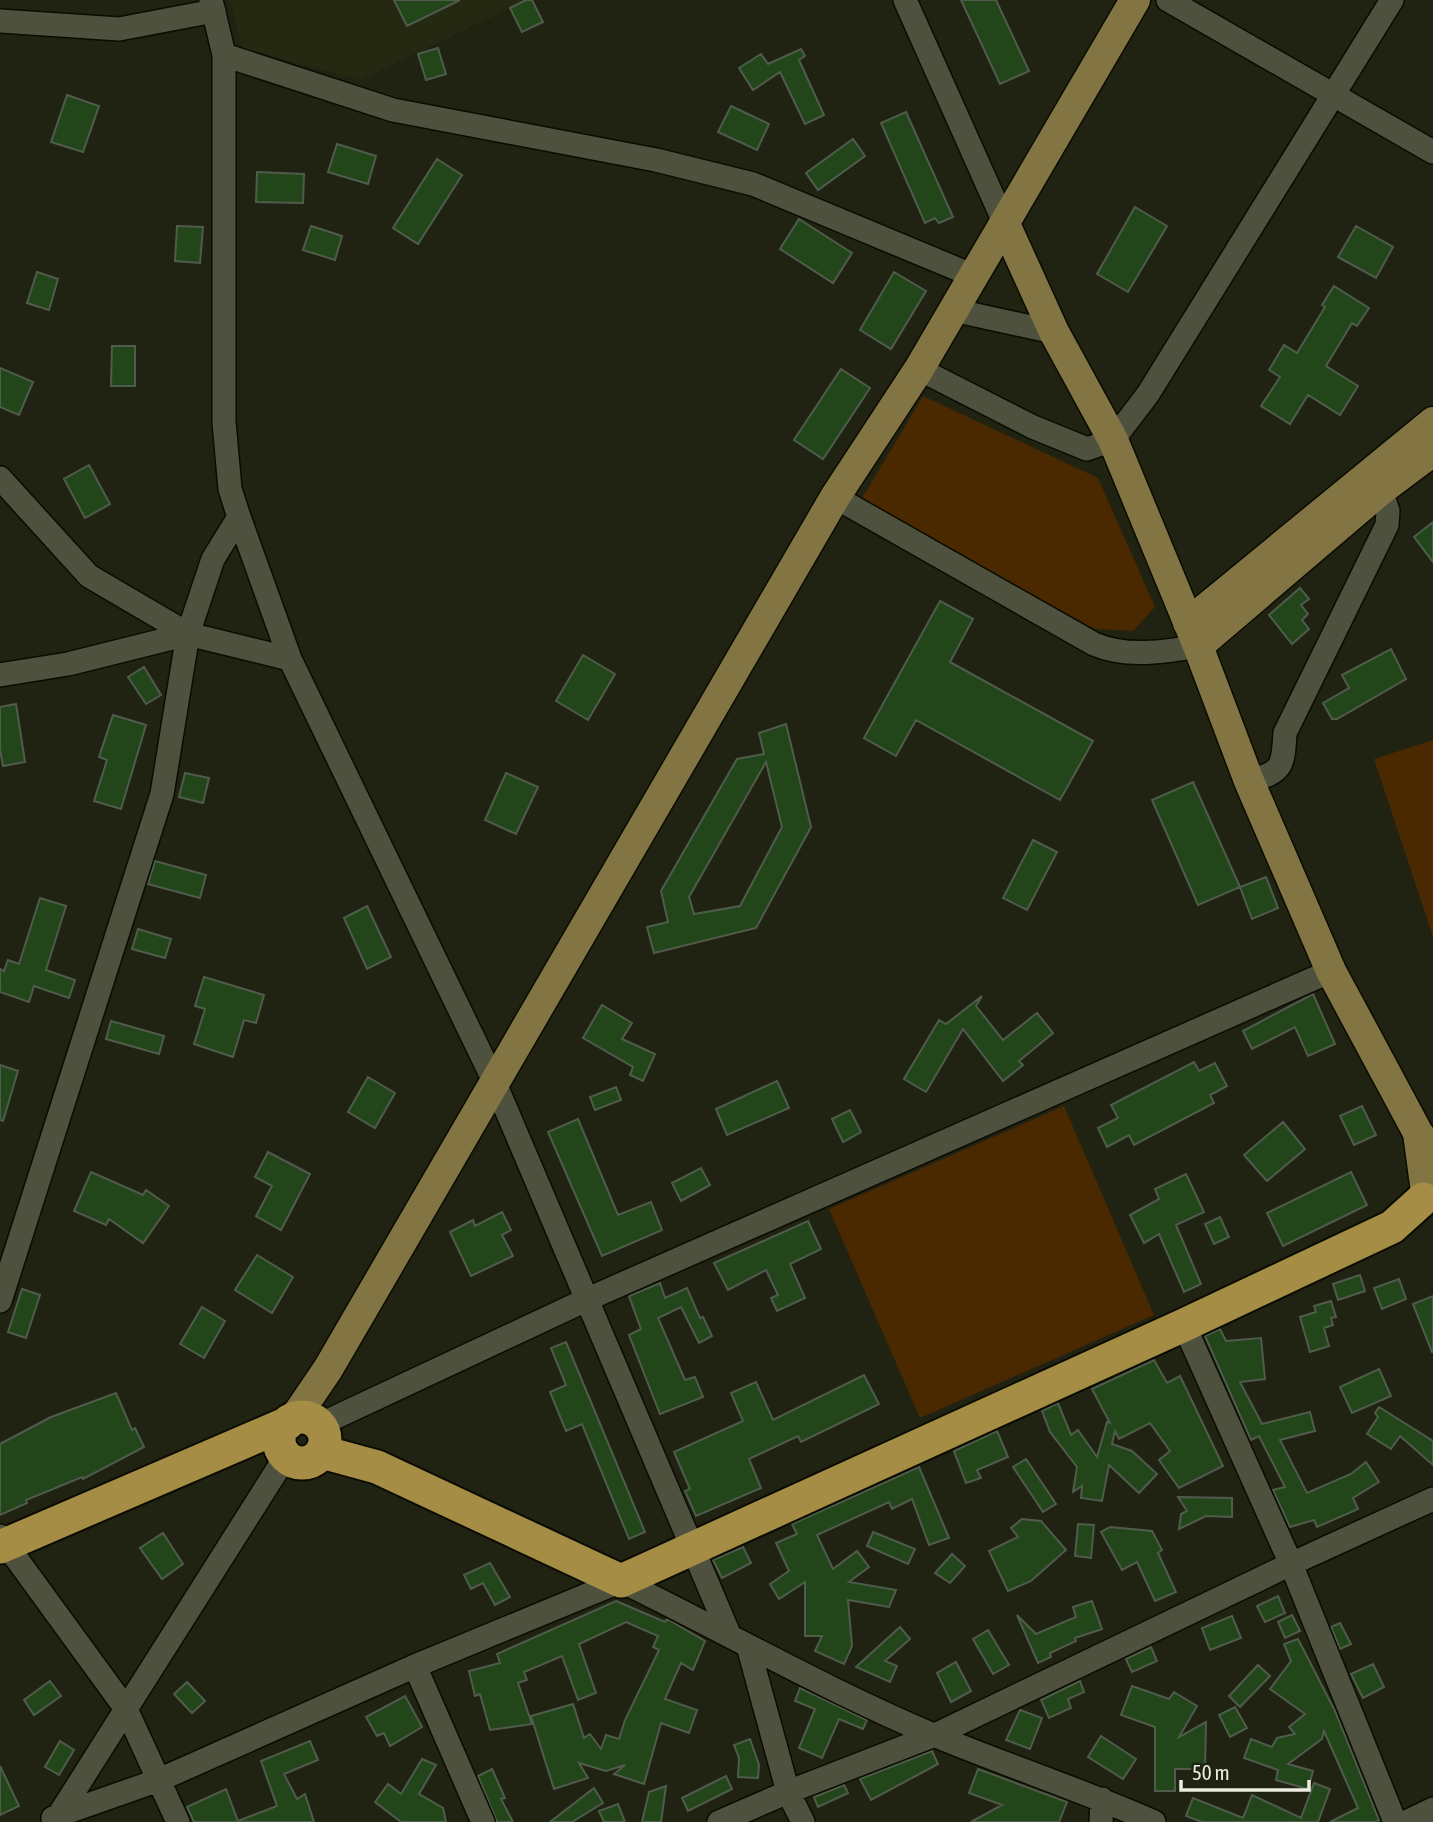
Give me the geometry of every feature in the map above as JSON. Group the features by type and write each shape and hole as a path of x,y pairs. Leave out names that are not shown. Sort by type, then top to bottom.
{"highway":[{"path":"2,1543 233,1448 303,1434 621,1581 691,1546 1184,1325 1392,1227 1429,1205"}],"main road":[{"path":"303,1434 328,1369 494,1081 835,497 919,369 1135,0"},
{"path":"1005,224 1054,332 1113,440 1249,781 1331,971 1426,1143 1429,1205"},
{"path":"1193,635 1378,480 1433,422"},
{"path":"1378,480 1433,451"}],"street":[{"path":"905,0 1005,224"},
{"path":"1168,0 1433,152"},
{"path":"919,369 1033,427 1087,449 1113,440 1148,394 1392,0"},
{"path":"0,22 119,29 212,5 224,55 224,422 230,489 239,517 290,659 494,1081 691,1546 738,1640 788,1791 803,1822"},
{"path":"224,55 393,110 656,160 753,184 974,276"},
{"path":"953,310 1054,332"},
{"path":"0,478 89,576 188,634 290,659"},
{"path":"1249,781 1272,775 1283,760 1285,733 1387,525 1388,511 1378,480"},
{"path":"835,497 1094,644 1114,651 1167,652 1193,635"},
{"path":"0,1301 162,794 188,634 213,559 239,517"},
{"path":"0,675 68,664 188,634"},
{"path":"52,1820 303,1434 588,1299 1331,971"},
{"path":"1184,1325 1291,1564 1395,1822"},
{"path":"719,1822 788,1791 934,1735 1433,1499"},
{"path":"2,1543 126,1709 178,1822"},
{"path":"52,1820 159,1780 415,1666 621,1581 934,1735 1102,1799 1154,1822"},
{"path":"415,1666 483,1822"},
{"path":"1101,1822 1102,1799"},
{"path":"1406,1822 1433,1809"}],"shaded area":[{"path":"230,0 528,0 360,80 242,48"},
{"path":"923,396 1098,478 1155,607 1133,631 1095,629 861,500"},
{"path":"1433,740 1433,937 1374,759"},
{"path":"1064,1106 1154,1315 920,1418 829,1209"}],"building":[{"path":"394,0 460,0 407,26"},
{"path":"532,0 543,22 522,32 510,8"},
{"path":"961,0 996,0 1029,71 1000,84"},
{"path":"438,48 446,74 426,80 418,54"},
{"path":"801,49 805,56 799,60 824,115 805,124 780,72 753,90 739,68 761,54 768,64"},
{"path":"67,95 99,106 83,152 51,142"},
{"path":"731,106 769,124 757,150 718,132"},
{"path":"906,112 953,217 939,223 935,218 925,223 881,123"},
{"path":"853,139 865,156 818,190 806,173"},
{"path":"337,144 376,156 368,184 328,172"},
{"path":"437,159 462,175 418,244 393,228"},
{"path":"257,172 304,174 303,203 256,202"},
{"path":"1135,207 1167,226 1128,292 1097,274"},
{"path":"799,219 852,253 833,283 780,249"},
{"path":"177,226 203,227 200,263 175,261"},
{"path":"311,226 342,236 335,260 303,250"},
{"path":"1356,226 1393,247 1376,278 1338,257"},
{"path":"37,272 58,279 49,310 27,303"},
{"path":"894,272 926,291 891,349 860,330"},
{"path":"1334,286 1369,308 1357,326 1352,323 1326,366 1358,386 1340,415 1308,395 1290,424 1261,406 1280,377 1269,370 1284,345 1297,353 1325,307 1322,305"},
{"path":"112,346 135,346 135,386 111,386"},
{"path":"0,368 33,382 19,415 0,407"},
{"path":"841,369 870,388 823,459 794,440"},
{"path":"89,465 110,504 85,518 64,479"},
{"path":"1433,522 1433,562 1414,537"},
{"path":"1300,588 1309,599 1301,605 1308,614 1302,620 1309,629 1292,644 1269,615"},
{"path":"940,601 973,619 950,662 1093,741 1060,800 916,720 896,756 864,738"},
{"path":"1391,649 1406,679 1337,719 1332,719 1323,703 1349,688 1342,675"},
{"path":"583,655 615,674 588,720 556,701"},
{"path":"144,667 161,695 146,704 128,677"},
{"path":"16,704 25,762 3,766 0,750 0,707"},
{"path":"113,715 146,725 121,809 94,801 107,760 99,757"},
{"path":"786,724 811,827 756,928 654,953 647,927 668,922 661,891 737,759 764,754 759,733","holes":["766,762 782,827 740,906 694,914 689,897"]},
{"path":"185,773 209,778 203,803 179,797"},
{"path":"506,773 538,787 516,834 485,820"},
{"path":"1193,782 1240,887 1198,905 1152,800"},
{"path":"1033,840 1057,852 1027,910 1003,898"},
{"path":"155,861 206,875 200,898 148,884"},
{"path":"1266,877 1278,908 1252,919 1240,887"},
{"path":"40,898 66,906 46,970 75,980 69,998 34,986 29,1002 0,992 0,969 4,971 8,960 19,964"},
{"path":"367,906 391,957 367,969 344,918"},
{"path":"138,929 171,939 165,958 132,949"},
{"path":"204,977 264,995 256,1023 244,1020 233,1057 194,1044 205,1009 195,1006"},
{"path":"1313,994 1335,1044 1308,1056 1295,1027 1252,1049 1243,1031"},
{"path":"982,996 976,1006 1003,1040 1037,1013 1053,1033 1019,1061 1023,1065 1003,1081 963,1029 926,1092 904,1079 939,1020 946,1024"},
{"path":"602,1005 632,1023 622,1039 655,1054 643,1081 630,1075 633,1067 583,1038"},
{"path":"111,1021 164,1036 159,1054 106,1039"},
{"path":"1194,1062 1199,1071 1215,1063 1227,1086 1210,1095 1214,1103 1134,1145 1129,1135 1107,1147 1098,1128 1118,1118 1111,1105"},
{"path":"0,1065 18,1071 3,1121 0,1120"},
{"path":"368,1077 395,1093 375,1128 348,1112"},
{"path":"777,1081 789,1108 727,1135 716,1109"},
{"path":"616,1087 621,1100 595,1110 590,1097"},
{"path":"1362,1106 1376,1135 1354,1145 1340,1116"},
{"path":"850,1110 861,1132 843,1142 832,1119"},
{"path":"578,1119 618,1215 651,1202 662,1230 602,1256 548,1132"},
{"path":"1283,1122 1305,1149 1267,1181 1244,1155"},
{"path":"268,1152 310,1174 281,1230 256,1216 272,1186 255,1177"},
{"path":"701,1168 710,1185 681,1201 672,1183"},
{"path":"91,1172 143,1195 146,1190 169,1206 143,1243 109,1219 106,1225 74,1211"},
{"path":"1351,1172 1367,1205 1283,1246 1267,1213"},
{"path":"1186,1174 1204,1212 1176,1225 1201,1284 1184,1292 1159,1234 1144,1243 1130,1215 1159,1199 1155,1189"},
{"path":"502,1212 511,1230 502,1235 513,1256 471,1276 450,1232 473,1220 475,1226"},
{"path":"1220,1217 1229,1237 1214,1244 1205,1224"},
{"path":"808,1221 821,1249 790,1264 805,1298 777,1311 771,1298 778,1295 766,1270 728,1290 714,1263"},
{"path":"257,1255 293,1277 272,1313 235,1290"},
{"path":"1360,1275 1365,1291 1338,1300 1333,1284"},
{"path":"1399,1279 1406,1299 1382,1309 1374,1288"},
{"path":"660,1283 665,1298 687,1288 700,1318 703,1317 712,1336 699,1343 681,1307 658,1318 685,1380 695,1377 703,1397 660,1414 629,1335 641,1329 629,1296"},
{"path":"22,1289 40,1295 26,1338 8,1332"},
{"path":"1433,1296 1433,1352 1432,1352 1413,1304"},
{"path":"1331,1301 1336,1317 1331,1318 1333,1325 1324,1328 1329,1346 1310,1352 1300,1317 1316,1312 1314,1306"},
{"path":"202,1307 225,1321 204,1358 180,1344"},
{"path":"1220,1329 1226,1341 1261,1338 1265,1379 1240,1382 1262,1424 1310,1412 1315,1431 1280,1440 1307,1493 1351,1474 1366,1462 1379,1482 1353,1498 1358,1509 1317,1527 1314,1520 1290,1527 1273,1490 1285,1487 1259,1436 1251,1440 1205,1336"},
{"path":"566,1342 645,1532 629,1539 582,1424 566,1431 550,1392 566,1385 551,1348"},
{"path":"1154,1360 1167,1383 1180,1376 1223,1466 1179,1488 1159,1460 1170,1451 1150,1423 1119,1439 1115,1431 1112,1444 1132,1451 1157,1474 1139,1493 1109,1465 1102,1501 1081,1498 1082,1486 1073,1492 1077,1467 1050,1432 1042,1411 1058,1403 1071,1435 1078,1430 1097,1457 1107,1422 1110,1423 1092,1389"},
{"path":"1379,1369 1391,1396 1352,1413 1340,1387"},
{"path":"864,1375 879,1404 801,1442 798,1436 749,1459 761,1488 696,1516 685,1491 690,1489 674,1452 743,1421 731,1393 756,1382 773,1420"},
{"path":"116,1393 132,1430 135,1428 144,1447 83,1479 82,1477 26,1500 27,1503 0,1515 0,1444 51,1417"},
{"path":"1379,1407 1433,1441 1433,1465 1400,1436 1391,1449 1367,1434 1378,1417 1375,1413"},
{"path":"997,1431 1008,1457 977,1470 981,1478 966,1483 954,1451"},
{"path":"1026,1459 1056,1504 1043,1512 1013,1467"},
{"path":"919,1467 949,1538 929,1545 912,1499 892,1509 889,1502 817,1535 833,1569 857,1551 869,1567 849,1582 896,1590 889,1607 848,1600 852,1646 844,1664 815,1651 822,1636 805,1636 805,1582 779,1599 770,1584 789,1571 776,1543 797,1534 792,1524"},
{"path":"1178,1497 1232,1498 1232,1517 1206,1516 1179,1529 1181,1514 1187,1511"},
{"path":"1022,1519 1041,1521 1066,1550 1031,1581 1008,1591 989,1551 1018,1537 1011,1528"},
{"path":"1078,1524 1094,1525 1091,1558 1075,1556"},
{"path":"1110,1527 1152,1531 1162,1550 1158,1553 1176,1592 1155,1601 1137,1562 1122,1570 1101,1532"},
{"path":"873,1532 915,1549 908,1564 867,1546"},
{"path":"163,1533 183,1564 162,1579 140,1548"},
{"path":"743,1547 751,1563 722,1578 713,1560"},
{"path":"952,1554 965,1566 950,1583 935,1573"},
{"path":"490,1563 510,1597 495,1605 483,1583 471,1589 464,1575"},
{"path":"1278,1596 1285,1613 1265,1622 1257,1606"},
{"path":"616,1601 665,1622 667,1619 705,1641 693,1670 681,1663 665,1699 697,1710 689,1733 661,1723 644,1784 614,1774 625,1765 606,1771 579,1763 588,1778 554,1789 531,1716 573,1704 584,1738 590,1734 601,1749 606,1735 619,1739 625,1720 659,1650 653,1647 658,1636 626,1622 579,1644 596,1693 578,1700 562,1656 524,1672 527,1680 518,1683 532,1724 490,1730 480,1694 475,1696 469,1671 500,1663 497,1654"},
{"path":"1092,1601 1102,1629 1075,1638 1076,1641 1050,1653 1051,1657 1038,1663 1017,1615 1036,1634 1076,1617 1073,1607"},
{"path":"1292,1615 1300,1631 1285,1638 1278,1622"},
{"path":"1232,1616 1241,1638 1210,1650 1202,1628"},
{"path":"1340,1623 1351,1644 1340,1649 1331,1627"},
{"path":"900,1627 910,1639 885,1661 897,1666 890,1682 856,1667"},
{"path":"988,1630 1009,1665 993,1674 973,1639"},
{"path":"1298,1639 1335,1711 1379,1820 1376,1822 1330,1822 1358,1808 1324,1731 1322,1739 1288,1764 1313,1771 1308,1789 1276,1780 1278,1770 1244,1758 1251,1739 1272,1747 1277,1738 1295,1734 1289,1727 1305,1714 1270,1689 1291,1661 1284,1644"},
{"path":"1151,1647 1157,1661 1132,1672 1126,1659"},
{"path":"956,1662 971,1691 951,1702 937,1673"},
{"path":"1373,1664 1384,1687 1363,1698 1351,1674"},
{"path":"1258,1665 1270,1676 1240,1707 1229,1696"},
{"path":"50,1681 61,1696 34,1715 24,1700"},
{"path":"1080,1681 1084,1692 1068,1699 1071,1708 1049,1718 1041,1700"},
{"path":"187,1682 205,1701 192,1713 174,1694"},
{"path":"1132,1686 1169,1699 1174,1692 1197,1706 1179,1737 1206,1722 1205,1769 1175,1769 1175,1791 1155,1791 1155,1727 1121,1715"},
{"path":"800,1688 867,1720 863,1729 839,1719 822,1758 799,1748 815,1709 795,1701"},
{"path":"405,1696 422,1727 390,1746 384,1733 377,1736 366,1717"},
{"path":"1235,1707 1247,1728 1230,1737 1219,1715"},
{"path":"1020,1710 1042,1718 1030,1749 1006,1740"},
{"path":"1101,1736 1136,1759 1123,1779 1088,1757"},
{"path":"750,1739 759,1765 758,1778 738,1777 739,1758 734,1745"},
{"path":"60,1741 74,1750 59,1775 45,1767"},
{"path":"310,1741 318,1760 284,1774 297,1799 305,1794 314,1822 194,1822 187,1807 226,1789 238,1821 277,1806 261,1761"},
{"path":"932,1751 938,1764 871,1800 860,1779"},
{"path":"422,1759 436,1765 419,1794 443,1808 446,1822 401,1822 375,1802 388,1784 401,1794"},
{"path":"0,1766 19,1806 0,1815"},
{"path":"492,1769 505,1798 501,1799 513,1822 497,1822 478,1776"},
{"path":"978,1769 1067,1802 1059,1822 971,1822 1002,1805 969,1793"},
{"path":"726,1776 732,1789 688,1811 682,1798"},
{"path":"1314,1783 1330,1789 1318,1822 1202,1822 1186,1816 1193,1798 1243,1818 1252,1795 1301,1818"},
{"path":"844,1785 848,1793 818,1807 814,1797"},
{"path":"666,1786 661,1822 642,1822 649,1792"},
{"path":"594,1788 603,1803 572,1822 550,1822"},
{"path":"618,1804 625,1822 604,1822 599,1811"}]}
